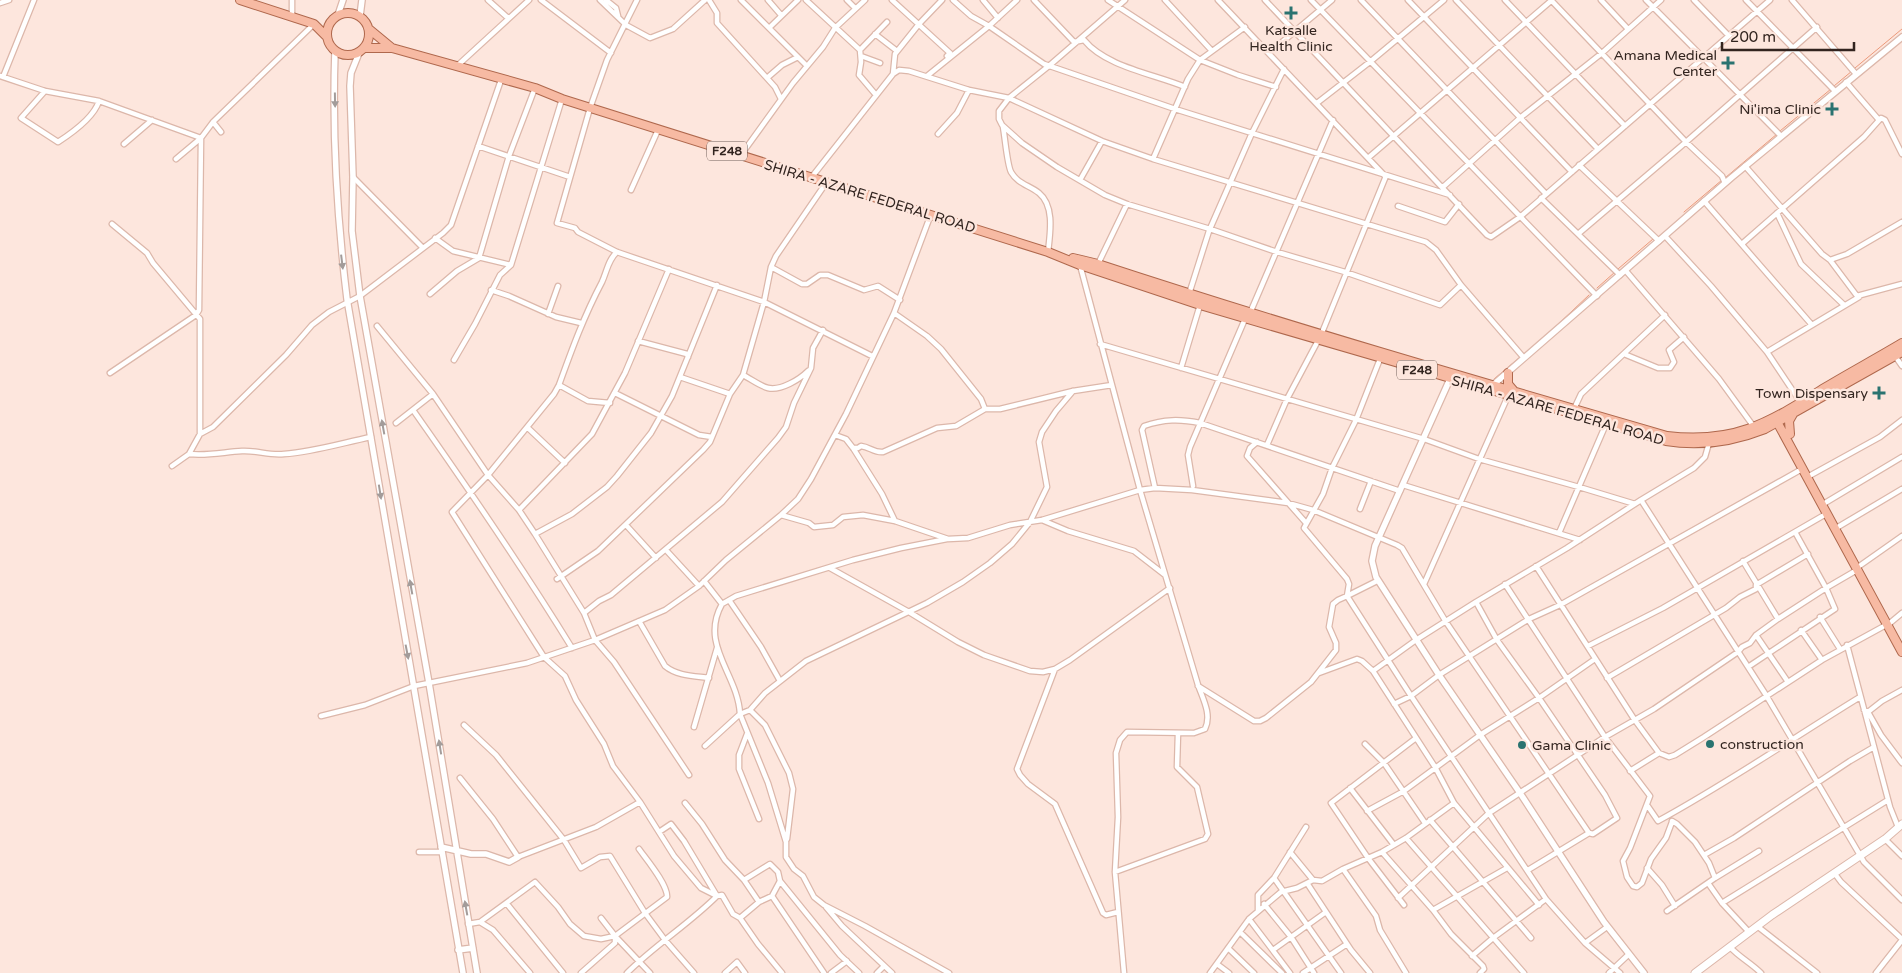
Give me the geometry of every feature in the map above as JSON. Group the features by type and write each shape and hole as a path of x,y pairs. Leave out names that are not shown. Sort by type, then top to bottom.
{"main road":[{"path":"240,0 314,24 326,36"},
{"path":"314,24 345,12 360,16 366,22 369,29 369,39 362,50 347,56 336,52 329,45 326,36 327,27 335,17"},
{"name":"SHIRA - AZARE FEDERAL ROAD","path":"369,29 392,48"},
{"name":"SHIRA - AZARE FEDERAL ROAD","path":"362,50 392,48 535,88 562,100 826,183 931,214 1061,256 1098,264 1380,359 1450,379 1574,409 1667,436 1709,441 1794,414 1830,391 1899,354"},
{"name":"SHIRA - AZARE FEDERAL ROAD","path":"1061,256 1080,265 1200,305 1248,316"},
{"name":"SHIRA - AZARE FEDERAL ROAD","path":"1319,338 1493,385 1511,394 1666,442 1709,441 1745,437 1765,430 1800,403 1902,344"},
{"path":"1508,373 1508,384 1511,394"},
{"path":"1794,414 1789,421 1788,435 1802,469 1902,652"},
{"path":"1779,419 1811,474 1858,569"},
{"path":"1765,430 1788,435"},
{"path":"1888,624 1902,643"},
{"path":"1695,973 1757,926 1885,839 1900,825"}],"street":[{"path":"0,3 9,0"},
{"path":"34,0 1,77 45,91 99,101 201,138"},
{"path":"292,0 292,16"},
{"path":"335,17 343,0"},
{"path":"360,16 362,0"},
{"path":"488,0 508,18"},
{"path":"457,66 529,0"},
{"path":"541,0 611,53"},
{"path":"600,0 626,25 650,38 673,29 705,0"},
{"path":"606,0 616,8 618,17"},
{"path":"637,0 611,53 590,108 558,223 575,228 578,232 617,252 764,302 872,356"},
{"path":"709,0 717,13 717,23 779,92 781,100"},
{"path":"741,0 806,66"},
{"path":"768,0 781,15"},
{"path":"769,28 798,0"},
{"path":"806,0 860,53 880,62"},
{"path":"847,0 855,8"},
{"path":"741,155 835,28 865,0"},
{"path":"892,0 950,53 940,65"},
{"path":"897,4 901,0"},
{"path":"893,74 894,58 897,51 942,0"},
{"path":"953,0 971,16 989,26 1037,61 1175,109 1451,196"},
{"path":"983,0 998,18"},
{"path":"927,76 989,26 1017,0"},
{"path":"1034,0 1074,42"},
{"path":"1108,0 1200,60 1276,87"},
{"path":"1048,252 1050,223 1048,206 1040,193 1018,182 1010,170 999,111 1009,98 1125,0"},
{"path":"1165,0 1212,51"},
{"path":"1265,0 1487,235 1491,237 1495,236 1520,216 1572,172 1770,0"},
{"path":"1311,0 1597,296"},
{"path":"1269,53 1332,0"},
{"path":"1361,0 1546,194"},
{"path":"1408,0 1572,172"},
{"path":"1317,103 1444,0"},
{"path":"1456,0 1598,149"},
{"path":"1504,0 1625,126"},
{"path":"1368,158 1551,0 1723,180"},
{"path":"1601,0 1628,29"},
{"path":"1646,0 1778,134"},
{"path":"1443,187 1520,118 1602,53 1661,0"},
{"path":"1694,0 1729,36"},
{"path":"1746,0 1833,89"},
{"path":"1792,0 1854,71"},
{"path":"1220,1 1386,176"},
{"path":"876,95 859,75 860,53 887,22"},
{"path":"176,159 201,138 213,122 314,24"},
{"path":"1153,159 1185,87 1200,60 1245,27"},
{"path":"1578,234 1817,27"},
{"path":"875,34 897,51"},
{"path":"1493,385 1597,296 1618,273 1626,270 1656,239 1665,236 1704,201 1723,180 1745,166 1778,134 1833,89 1846,82 1854,71 1902,37"},
{"path":"1074,42 1084,40 1091,49 1108,59 1185,87"},
{"path":"362,50 352,73 350,86 353,177 352,231 360,296 429,683 477,973"},
{"path":"336,52 336,183 347,302 462,973"},
{"path":"767,78 782,65 798,57"},
{"path":"893,65 898,70"},
{"path":"1189,294 1210,229 1252,134 1284,68"},
{"path":"811,178 893,74 898,70 909,70 969,90 1009,98 1102,141 1153,159 1298,202 1429,244 1440,254 1461,285 1524,358"},
{"path":"200,434 212,427 280,361 312,325 329,312 360,296 436,238 450,225 501,80"},
{"path":"1846,82 1879,120"},
{"path":"430,294 457,271 479,258 509,156 535,88"},
{"path":"938,134 957,113 969,90"},
{"path":"45,91 21,118 58,142 76,130 98,106 99,101"},
{"path":"454,360 500,275 512,265 540,166 562,100"},
{"path":"1742,243 1864,137 1882,118 1902,154"},
{"path":"124,144 152,120"},
{"path":"1193,486 1188,455 1200,423 1218,379 1277,252 1333,120"},
{"path":"213,122 221,132"},
{"path":"1002,125 1022,143 1057,167 1105,195 1127,204 1345,272 1440,305 1461,285"},
{"path":"632,190 658,130"},
{"path":"110,373 196,315 198,310 201,138"},
{"path":"1080,180 1102,141"},
{"path":"478,146 570,177"},
{"path":"1579,165 1656,239"},
{"path":"1745,166 1822,254 1830,260 1855,295 1859,297"},
{"path":"1267,445 1287,399 1319,338 1386,176"},
{"path":"353,177 422,248"},
{"path":"559,577 598,551 703,450 712,437 730,394 743,375 764,302 771,267 776,256 826,183"},
{"path":"1541,198 1618,273"},
{"path":"1704,201 1812,325"},
{"path":"1098,264 1127,204"},
{"path":"1398,206 1445,222 1459,204"},
{"path":"1778,213 1801,264 1844,305"},
{"path":"321,716 365,705 414,686 526,663 572,648 665,610 699,586 726,560 798,499 812,479 900,300 931,214"},
{"path":"1830,260 1847,254 1902,222"},
{"path":"112,224 147,253 153,263 200,319 200,434 189,454 172,466"},
{"path":"1665,236 1711,286 1767,352 1800,403"},
{"path":"436,238 453,251 512,265"},
{"path":"617,252 611,257 602,281 581,323 559,385 528,428 452,514 544,657 564,676 576,700 604,744 613,766 640,802 674,856 701,888 717,896 722,895 733,914 740,918 782,973"},
{"path":"1080,265 1140,490 1207,712 1208,722 1204,729 1194,733 1127,732 1120,740 1116,753 1118,817 1116,872 1124,973"},
{"path":"771,267 802,284 807,284 820,275 828,275 864,290 878,286 900,300"},
{"path":"519,510 592,434 625,373 669,269"},
{"path":"1626,270 1719,379 1754,427"},
{"path":"1767,352 1859,297 1902,284"},
{"path":"535,534 572,514 606,487 651,433 662,416 680,377 717,285"},
{"path":"548,314 558,286"},
{"path":"491,290 548,314 581,323"},
{"path":"1181,368 1200,305"},
{"path":"894,313 927,336 941,349 981,399 985,409"},
{"path":"1574,409 1581,394 1665,315"},
{"path":"377,326 434,394 488,475 519,510 559,577 584,613 595,640 614,662 689,775"},
{"path":"584,613 599,601 611,595 722,502 778,438 786,427 794,404 811,368 814,348 823,330"},
{"path":"1624,354 1658,368 1670,368 1674,362 1670,350 1684,337"},
{"path":"638,340 687,354 688,357"},
{"path":"1100,344 1424,439 1479,459 1580,486 1635,504"},
{"path":"1899,354 1902,366"},
{"path":"1380,359 1356,420 1332,468 1323,494 1304,528 1347,579 1349,584 1347,596 1546,899 1586,943 1620,973"},
{"path":"743,375 768,388 776,388 802,376 811,368"},
{"path":"680,377 730,394"},
{"path":"1450,379 1373,553 1372,561 1377,581 1520,793 1607,927 1644,973"},
{"path":"853,448 861,446 876,452 883,452 932,430 956,426 985,409 1000,408 1112,384"},
{"path":"559,385 588,401 610,403"},
{"path":"705,746 740,714 750,710 765,693 806,661 909,612 963,582 990,563 1012,544 1030,522 1047,487 1039,442 1042,432 1073,391"},
{"path":"615,393 699,435 712,437"},
{"path":"396,423 434,394"},
{"path":"1424,584 1479,459 1511,394"},
{"path":"413,410 471,492 572,648"},
{"path":"1156,488 1142,430 1144,426 1170,419 1200,423 1371,481 1460,503 1580,540"},
{"path":"1811,474 1880,437 1902,420"},
{"path":"1559,533 1606,424"},
{"path":"528,428 565,463"},
{"path":"835,435 846,439 853,448 882,494 895,521"},
{"path":"189,454 206,456 244,451 283,455 371,437"},
{"path":"1373,671 1416,640 1476,602 1580,540 1699,465 1705,457 1709,441"},
{"path":"1257,442 1250,448 1247,456 1306,524"},
{"path":"1825,503 1902,457"},
{"path":"1394,704 1411,696 1439,675 1529,619 1560,605 1802,469"},
{"path":"1360,509 1371,481"},
{"path":"786,842 768,783 747,733 740,714 739,704 717,647 714,628 716,616 722,604 736,596 901,548 948,539 968,538 1010,525 1042,520 1140,490 1156,488 1215,493 1288,503 1313,510 1402,548 1446,622 1589,833"},
{"path":"1838,527 1902,489"},
{"path":"1641,500 1766,695 1864,862 1902,900"},
{"path":"1588,646 1662,608 1826,514"},
{"path":"781,515 814,526 833,525 843,517 863,515 895,521 948,539"},
{"path":"1042,520 1068,531 1125,547 1166,575"},
{"path":"626,525 656,558"},
{"path":"1748,667 1820,617 1835,609 1826,588 1795,532"},
{"path":"1398,898 1489,813 1605,737 1654,709 1738,652 1742,647 1750,643 1756,635 1778,619 1858,569 1902,536"},
{"path":"666,550 699,586"},
{"path":"1607,678 1756,589 1756,585 1808,554"},
{"path":"1743,561 1778,619"},
{"path":"1536,566 1634,719 1659,753 1669,756 1675,755 1766,695 1840,649 1888,624 1902,613"},
{"path":"830,568 984,656 1030,671 1043,672 1056,669 1170,588"},
{"path":"704,581 722,604"},
{"path":"1198,685 1254,721 1260,721 1307,685 1336,650 1336,643 1329,627 1332,604 1377,581"},
{"path":"1505,584 1605,737 1650,796 1623,861 1627,877 1633,886 1638,887 1642,883 1651,859 1666,838 1672,822"},
{"path":"729,600 761,647 780,681"},
{"path":"1476,602 1497,640 1605,795 1617,818 1594,834 1589,833 1528,870"},
{"path":"1820,617 1840,649"},
{"path":"639,621 664,666 670,671 709,678"},
{"path":"1801,630 1822,660"},
{"path":"1756,635 1788,682"},
{"path":"1847,645 1860,697 1866,711 1902,763"},
{"path":"694,727 717,647"},
{"path":"1317,674 1357,659 1373,671 1435,767 1454,803 1539,905"},
{"path":"1367,811 1404,791 1433,772 1435,767 1451,755 1595,659"},
{"path":"1056,669 1017,769 1028,784 1055,804 1103,913 1106,915 1118,912"},
{"path":"1866,711 1902,690"},
{"path":"1647,805 1658,821 1668,816 1731,779 1792,738 1860,697"},
{"path":"750,710 765,725 789,773 793,789 786,842 786,857 794,869 803,876 814,896 842,926 892,973"},
{"path":"1866,711 1888,800 1900,825"},
{"path":"464,726 496,755 564,840 581,868 600,857 610,856 645,913 665,940 694,973"},
{"path":"747,733 739,755 739,769 759,819"},
{"path":"1116,872 1205,839 1208,834 1197,787 1177,767 1178,733"},
{"path":"1331,803 1416,738"},
{"path":"1365,744 1384,763 1427,822 1531,938"},
{"path":"1704,855 1734,838 1874,747"},
{"path":"1630,771 1659,753"},
{"path":"460,778 493,819 518,857"},
{"path":"1350,788 1394,845"},
{"path":"1327,799 1368,858 1404,905"},
{"path":"1722,903 1888,800"},
{"path":"419,852 441,849 471,854 486,854 509,862 596,827 640,802"},
{"path":"685,803 702,824 725,860 744,880 760,902"},
{"path":"1210,973 1249,919 1264,904 1284,891 1289,891 1310,882 1322,882 1343,869 1382,852 1406,838 1454,803"},
{"path":"1668,816 1672,822 1677,824 1695,842 1704,855 1715,878"},
{"path":"659,832 671,824 684,841 717,896"},
{"path":"1258,911 1258,895 1274,878 1306,827"},
{"path":"1406,838 1430,868 1518,964 1524,973"},
{"path":"1885,839 1902,856"},
{"path":"468,924 480,922 535,882 558,907 570,924 584,936 601,939 615,936 664,901 668,894 639,849"},
{"path":"1667,911 1759,851"},
{"path":"1290,852 1310,882 1326,912 1368,973"},
{"path":"1382,852 1433,910 1451,934 1483,966 1484,969 1480,973"},
{"path":"744,880 770,864 778,872 780,881 859,973"},
{"path":"1433,910 1507,868"},
{"path":"1647,868 1662,885 1675,906"},
{"path":"1343,869 1376,916 1380,930 1405,973"},
{"path":"1835,874 1902,940 1876,973"},
{"path":"1274,878 1340,973"},
{"path":"740,918 760,902 772,896 780,881"},
{"path":"1708,883 1722,903 1749,932"},
{"path":"626,973 702,911 717,896"},
{"path":"772,896 824,973"},
{"path":"1472,956 1546,899"},
{"path":"507,904 563,973"},
{"path":"1264,904 1291,937 1314,973"},
{"path":"824,905 949,973"},
{"path":"1273,950 1326,912"},
{"path":"601,918 615,936 650,973"},
{"path":"1249,919 1282,962 1285,972"},
{"path":"480,922 493,930 530,973"},
{"path":"1757,926 1817,973"},
{"path":"1586,943 1607,927"},
{"path":"1240,932 1285,972"},
{"path":"580,973 615,943 615,936"},
{"path":"1303,973 1347,944"},
{"path":"1730,947 1761,973"},
{"path":"458,950 473,948"},
{"path":"1228,948 1254,973"},
{"path":"1609,973 1628,955"},
{"path":"831,973 847,961"},
{"path":"725,973 737,962 745,973"},
{"path":"1217,964 1229,973"},
{"path":"877,973 884,966"}],"waterway":[{"path":"1855,68 1902,29"},
{"path":"1834,86 1852,71"},
{"path":"1780,131 1831,89"},
{"path":"1725,178 1777,134"},
{"path":"1684,212 1722,180"},
{"path":"1618,269 1653,239"},
{"path":"1597,288 1615,272"},
{"path":"1553,329 1589,295"},
{"path":"1494,379 1519,358"}],"place":[{"name":"Katsalle Health Clinic","path":"1291,13"},
{"name":"Amana Medical Center","path":"1728,63"},
{"name":"Ni'ima Clinic","path":"1832,109"},
{"name":"Town Dispensary","path":"1879,393"},
{"name":"construction","path":"1710,744"},
{"name":"Gama Clinic","path":"1522,745"}]}
